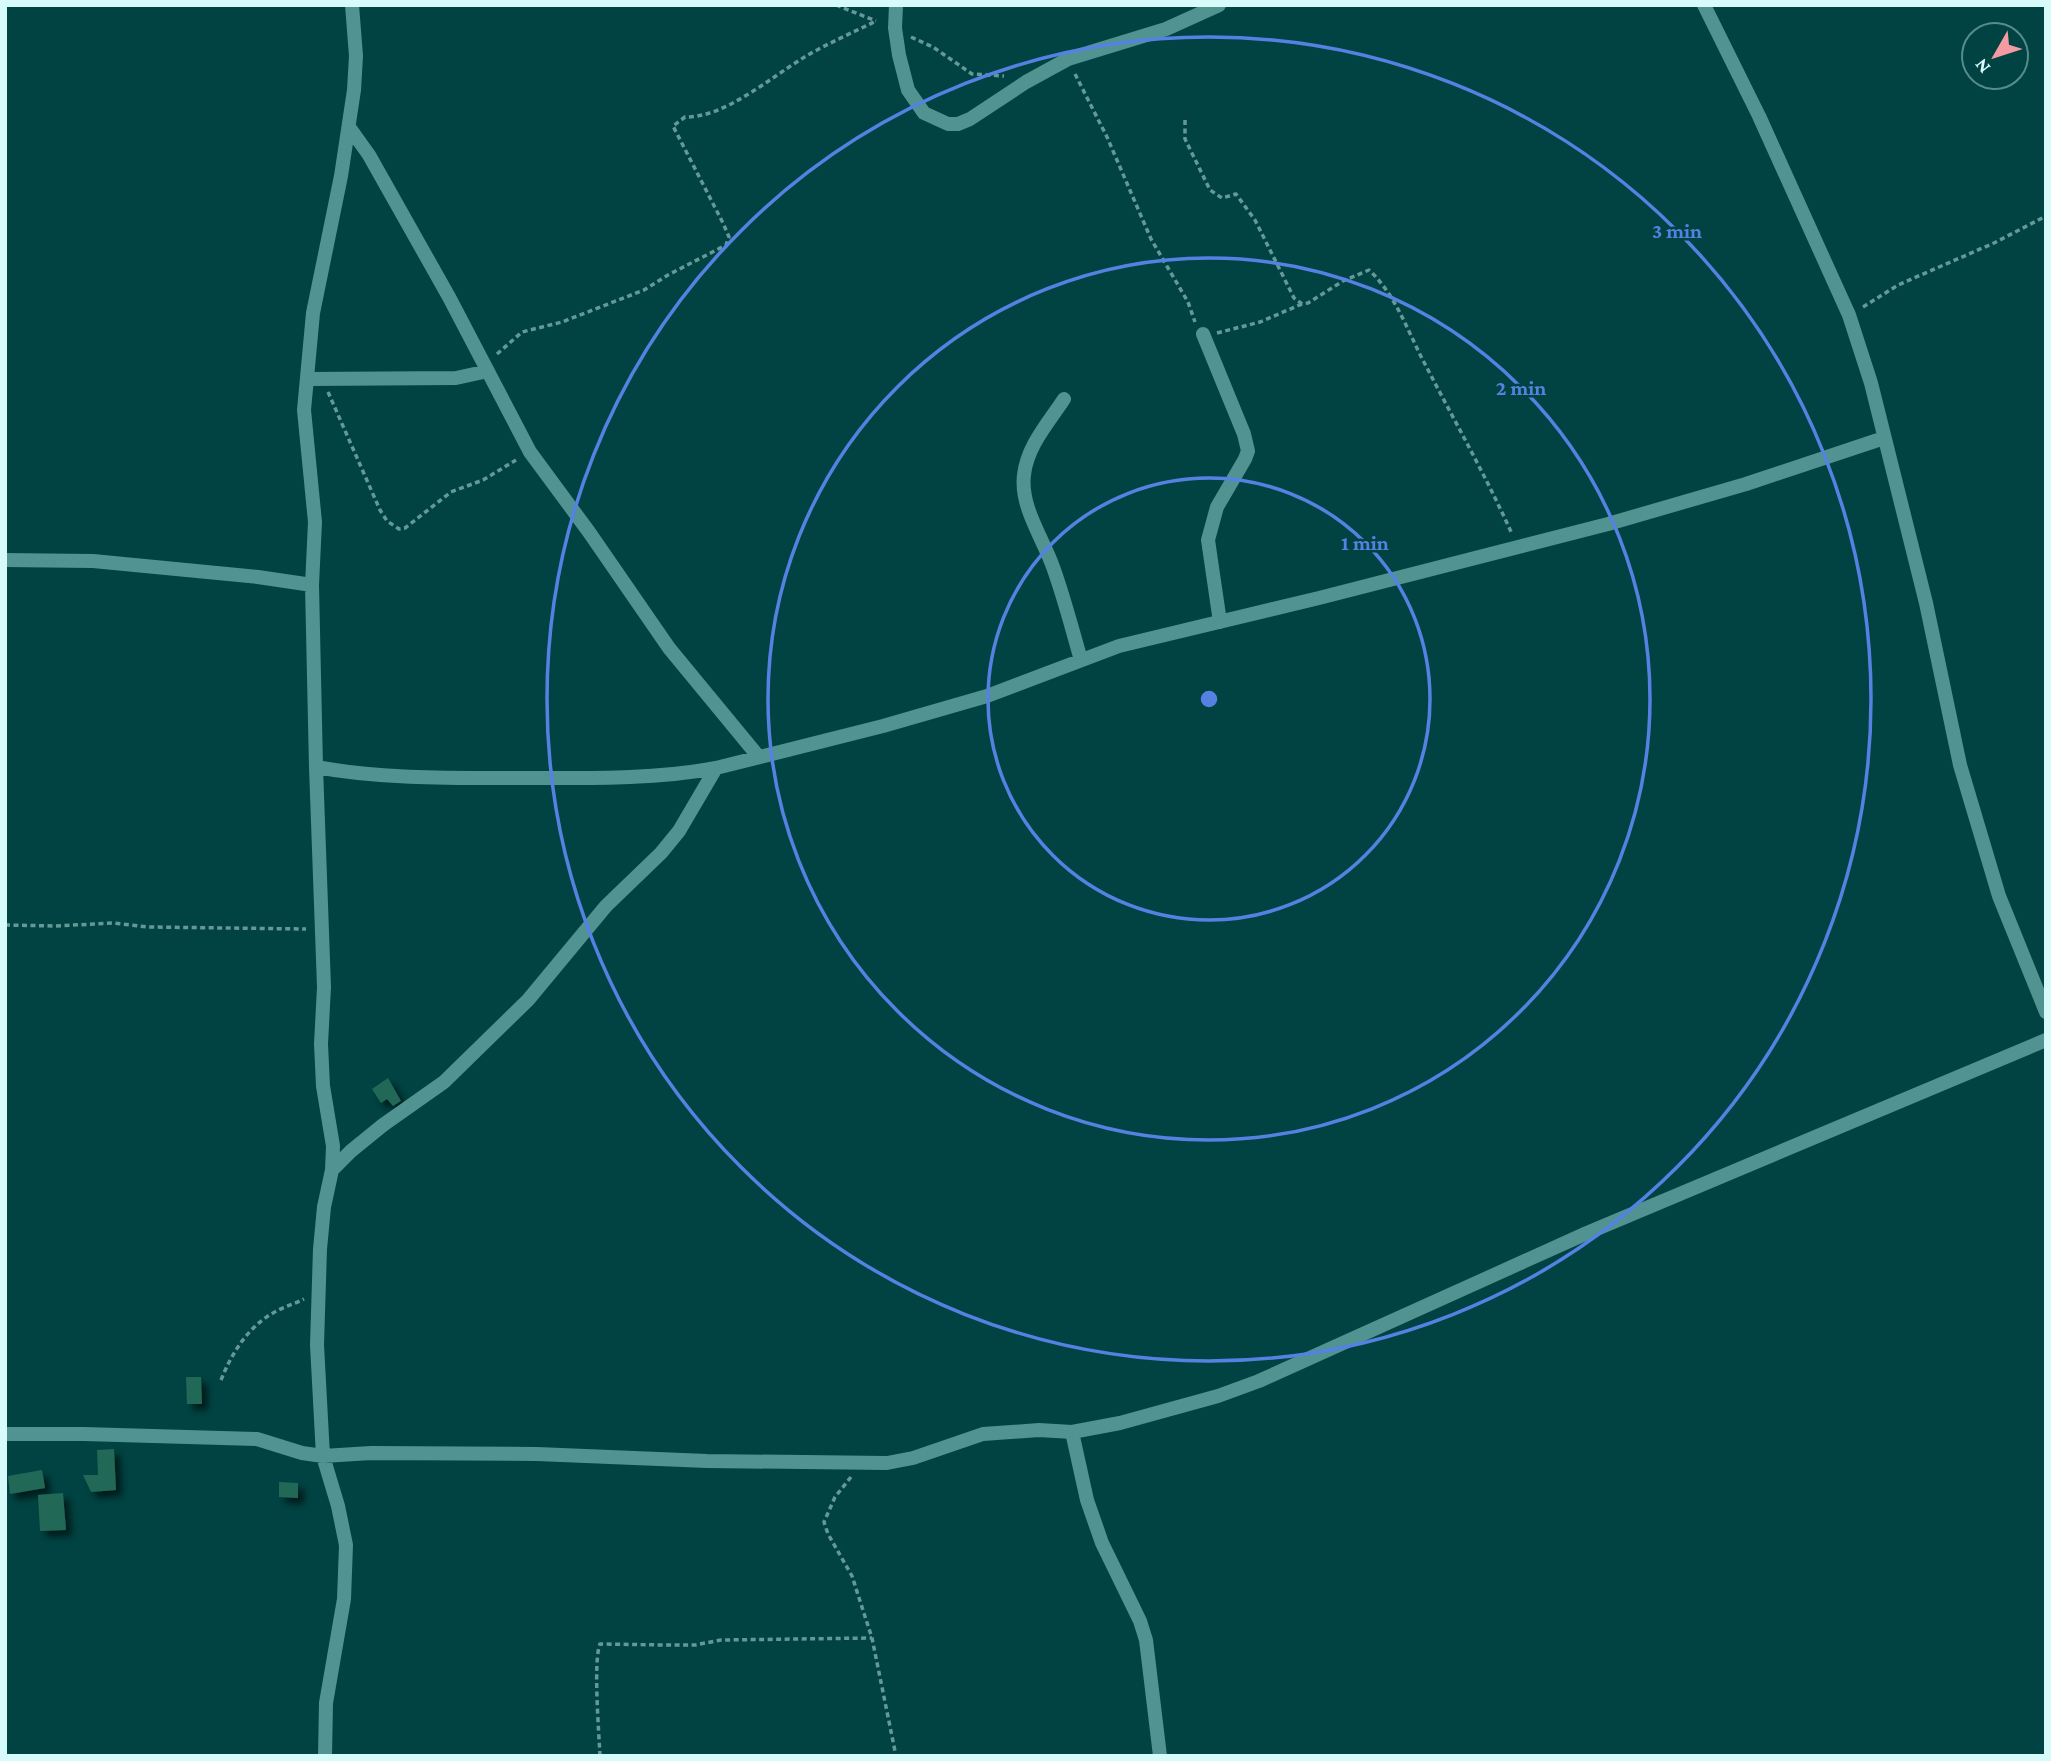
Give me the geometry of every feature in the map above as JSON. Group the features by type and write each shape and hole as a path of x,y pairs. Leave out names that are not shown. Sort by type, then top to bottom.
{"street":[{"path":"325,1756 326,1703 345,1599 346,1545 323,1456 317,1345 324,1207 332,1170 333,1146 323,1086 321,1044 324,987 312,585 315,522 304,410 316,379 313,313 349,127 356,56 352,5"},
{"path":"895,5 899,55 908,90 913,100 930,117 948,124 958,124 986,110 1026,82 1068,59 1166,29 1219,5"},
{"path":"1704,5 1759,116 1849,315 1871,383 1926,603 1960,765 1999,896 2046,1012"},
{"path":"349,127 369,155 530,452 669,648 758,756"},
{"path":"1203,334 1248,450 1217,507 1208,540 1220,622"},
{"path":"316,379 456,378 488,371"},
{"path":"1065,399 1036,441 1028,458 1024,493 1053,566 1081,660"},
{"path":"316,767 379,776 491,778 625,776 688,773 716,768 883,726 987,696 1119,646 1519,548 1746,484 1884,438"},
{"path":"5,560 93,561 312,585"},
{"path":"332,1170 383,1125 444,1082 528,1000 606,906 661,853 679,831 716,768"},
{"path":"5,1434 257,1439 302,1453 323,1456 371,1453 537,1454 707,1461 887,1463 913,1458 982,1434 1039,1430 1072,1432 1120,1423 1218,1396 1259,1381 1587,1233 2046,1040"},
{"path":"1072,1432 1081,1477 1098,1532 1140,1620 1146,1640 1160,1756"}],"path":[{"path":"836,5 895,28 940,52 972,74 1019,78 1026,82"},
{"path":"488,371 497,354 522,331 562,321 644,290 726,245 729,237 723,223 673,126 684,117 699,118 716,111 805,57 876,21"},
{"path":"1068,59 1107,137 1151,239 1188,302 1192,317 1203,334 1224,332 1260,322 1369,270 1380,280 1405,319 1421,358 1465,437 1519,548"},
{"path":"1185,120 1185,139 1210,190 1222,198 1236,194 1255,220 1287,287 1302,304"},
{"path":"1849,315 1898,285 1994,243 2046,216"},
{"path":"316,379 380,510 387,521 399,529 452,492 483,480 530,452"},
{"path":"5,925 114,923 148,928 322,929"},
{"path":"221,1380 229,1361 247,1334 274,1312 301,1300 319,1288"},
{"path":"863,1463 835,1497 824,1522 852,1576 872,1638 896,1756"},
{"path":"600,1756 600,1644 666,1646 695,1645 721,1640 872,1638"}],"building":[{"path":"388,1078 401,1101 393,1106 387,1099 381,1103 372,1089"},
{"path":"186,1377 201,1377 202,1404 187,1404"},
{"path":"114,1449 116,1490 91,1492 83,1475 98,1475 97,1450"},
{"path":"42,1470 45,1488 10,1494 8,1476"},
{"path":"279,1482 298,1483 298,1498 279,1497"},
{"path":"63,1493 66,1530 40,1531 38,1495"}]}
